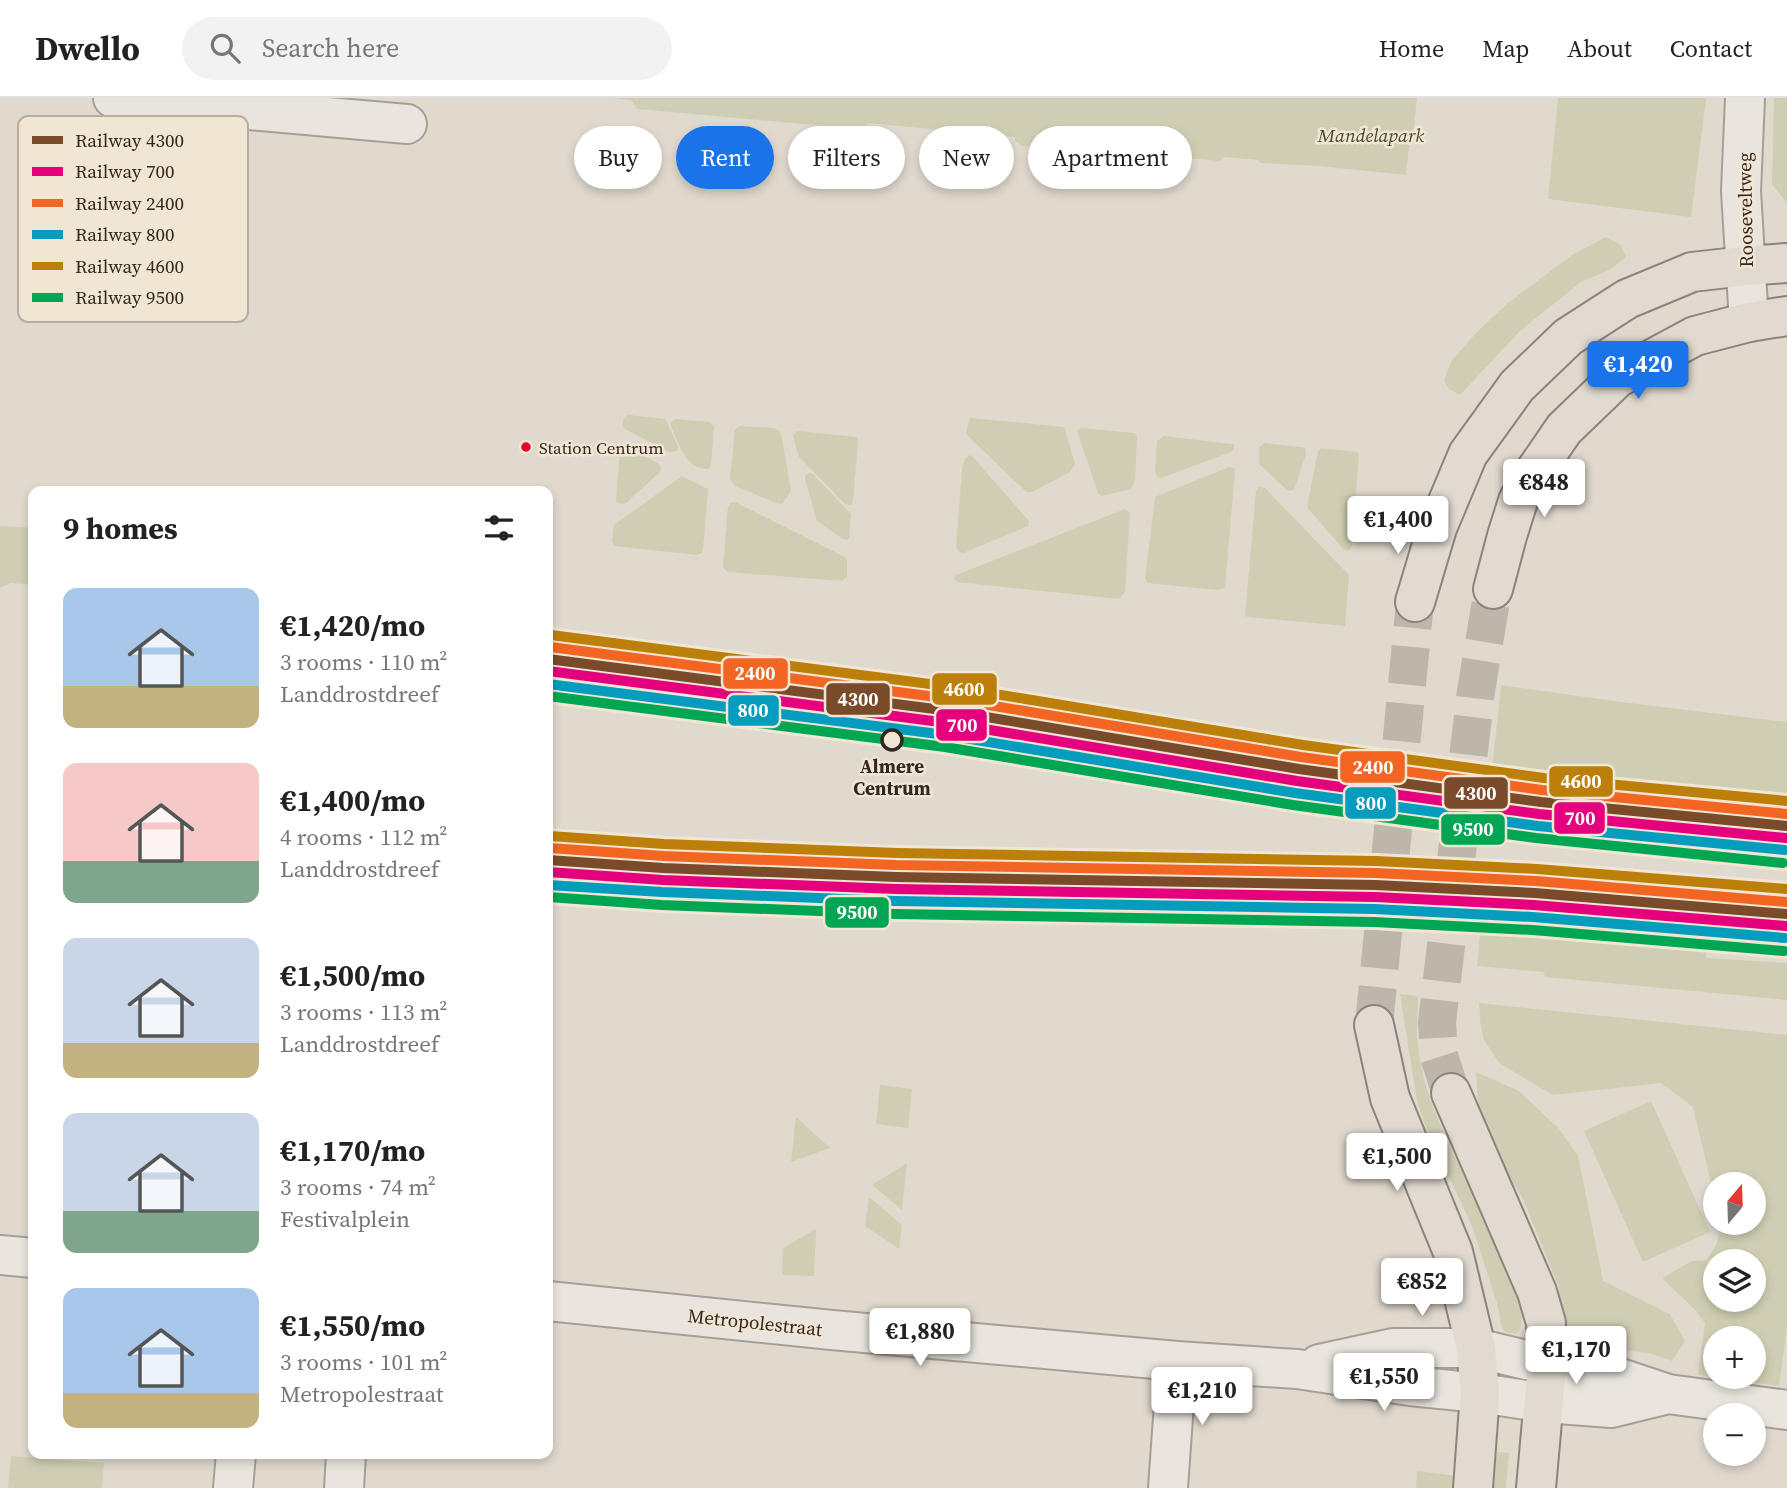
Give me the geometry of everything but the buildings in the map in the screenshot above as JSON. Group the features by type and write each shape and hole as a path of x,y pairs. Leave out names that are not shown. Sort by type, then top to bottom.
{"main road":[{"path":"1415,602 1437,528 1468,454 1517,386 1568,338 1627,299 1692,272 1787,263"},
{"path":"1493,589 1518,501 1528,480 1564,429 1617,378 1695,336 1749,322 1787,316"},
{"path":"1374,1025 1390,1098 1453,1252 1476,1348 1480,1393 1473,1488"},
{"path":"1451,1093 1537,1292 1546,1323 1545,1403 1536,1488"}],"street":[{"path":"113,98 407,124"},
{"name":"Rooseveltweg","path":"1745,98 1741,191 1749,322"},
{"path":"0,1255 28,1258"},
{"name":"Metropolestraat","path":"553,1302 832,1330 1297,1369 1545,1403 1611,1408 1668,1394"},
{"name":"Metropolestraat","path":"1297,1369 1393,1348 1476,1348 1547,1365 1617,1377 1668,1394"},
{"path":"1168,1488 1177,1361"},
{"path":"1668,1394 1787,1410"},
{"path":"233,1488 236,1459"},
{"path":"344,1488 346,1459"}],"green space":[{"name":"Mandelapark","path":"612,98 1417,98 1406,175 1260,163 1258,160 1224,157 1220,161 1192,158 1192,126 1028,126 1028,146 1021,146 1015,141 1014,126 919,128 868,123 866,126 825,126 638,109 631,100"},
{"path":"1558,98 1706,98 1691,217 1548,199"},
{"path":"1774,98 1787,98 1787,203 1772,184"},
{"path":"1606,237 1621,245 1626,257 1611,269 1581,282 1520,331 1460,395 1449,389 1444,380 1452,360 1478,331 1508,303 1572,255"},
{"path":"628,415 665,419 678,446 677,451 669,452 625,429 623,422"},
{"path":"971,418 1064,427 1075,464 1070,472 1032,492 1026,492 966,434"},
{"path":"675,419 710,422 714,427 711,465 708,469 694,465 680,448 671,426"},
{"path":"739,426 775,428 781,433 791,491 782,504 735,486 730,479 735,430"},
{"path":"1081,428 1135,433 1135,480 1131,489 1101,496 1098,493 1077,431"},
{"path":"797,431 857,437 851,505 845,504 799,457 793,436"},
{"path":"1164,436 1234,444 1234,448 1231,452 1161,478 1155,472 1157,441"},
{"path":"1264,443 1305,448 1306,454 1294,490 1288,491 1259,464 1259,448"},
{"path":"625,446 659,464 661,469 622,504 616,499 620,450"},
{"path":"1321,448 1359,453 1352,545 1347,551 1307,507 1318,451"},
{"path":"969,455 1029,521 1028,526 963,553 958,551 956,546 962,469"},
{"path":"1229,467 1235,471 1225,587 1217,590 1147,583 1145,578 1155,497"},
{"path":"809,473 851,514 849,538 846,540 817,521 805,479 805,475"},
{"path":"682,476 708,489 702,553 697,555 614,546 614,525"},
{"path":"1258,487 1265,488 1349,575 1345,626 1245,616"},
{"path":"735,502 845,557 847,577 842,581 727,572 723,567 728,507"},
{"path":"1125,509 1130,513 1125,592 1119,599 957,582 954,579 956,575"},
{"path":"0,526 28,528 28,585 11,583 0,588"},
{"path":"1501,685 1787,722 1787,810 1492,771"},
{"path":"1482,916 1555,920 1707,937 1706,958 1787,963 1787,1000 1545,977 1544,972 1477,966"},
{"path":"1400,994 1418,996 1417,1035 1424,1080 1449,1146 1465,1174 1520,1299 1521,1322 1516,1334 1502,1329 1497,1303 1472,1226 1427,1130 1417,1101"},
{"path":"1479,1003 1787,1035 1787,1327 1779,1386 1766,1384 1766,1326 1705,1326 1693,1308 1662,1278 1692,1261 1703,1260 1703,1312 1766,1312 1766,1249 1713,1249 1718,1236 1766,1236 1766,1172 1708,1172 1693,1107 1661,1083 1553,1095 1499,1063 1484,1040"},
{"path":"1476,1072 1519,1091 1559,1129 1578,1156 1603,1281 1670,1314 1685,1341 1672,1361 1650,1353 1566,1344 1558,1285 1523,1199 1489,1142 1478,1104"},
{"path":"880,1085 912,1089 908,1128 876,1124"},
{"path":"1651,1101 1703,1216 1703,1235 1643,1262 1584,1131"},
{"path":"796,1117 830,1148 791,1162"},
{"path":"907,1163 902,1210 872,1185"},
{"path":"869,1197 902,1225 899,1249 865,1226"},
{"path":"816,1229 814,1276 782,1275 783,1248"},
{"path":"1703,1338 1703,1376 1698,1375"},
{"path":"1497,1452 1509,1453 1506,1488 1494,1488"},
{"path":"11,1456 104,1463 102,1488 8,1488"},
{"path":"1417,1471 1457,1476 1456,1488 1416,1488"}],"tunnel":[{"path":"1451,1093 1439,1056 1437,1022 1476,691 1493,589"},
{"path":"1374,1025 1415,602"}],"rail line":[{"name":"4600","path":"553,635 953,687 1303,745 1544,778 1787,801"},
{"name":"2400","path":"553,647 952,699 1301,757 1542,790 1787,814"},
{"name":"4300","path":"553,660 950,711 1299,769 1541,802 1787,826"},
{"name":"700","path":"553,672 948,723 1297,781 1539,814 1786,838"},
{"name":"800","path":"553,685 946,735 1295,793 1538,826 1785,850"},
{"name":"9500","path":"553,697 945,747 1293,805 1536,838 1783,863"},
{"name":"4600","path":"553,836 664,844 897,853 1376,861 1537,869 1787,889"},
{"name":"2400","path":"553,848 664,856 896,865 1376,873 1536,881 1787,902"},
{"name":"4300","path":"553,860 663,868 896,877 1375,885 1535,893 1787,914"},
{"name":"700","path":"553,872 663,880 896,889 1375,897 1534,905 1786,926"},
{"name":"800","path":"553,885 895,901 1374,909 1533,917 1785,938"},
{"name":"9500","path":"553,897 662,905 895,914 1374,922 1533,930 1784,951"}],"place":[{"name":"Station Centrum","path":"526,447"},
{"name":"Almere Centrum","path":"892,740"}]}
